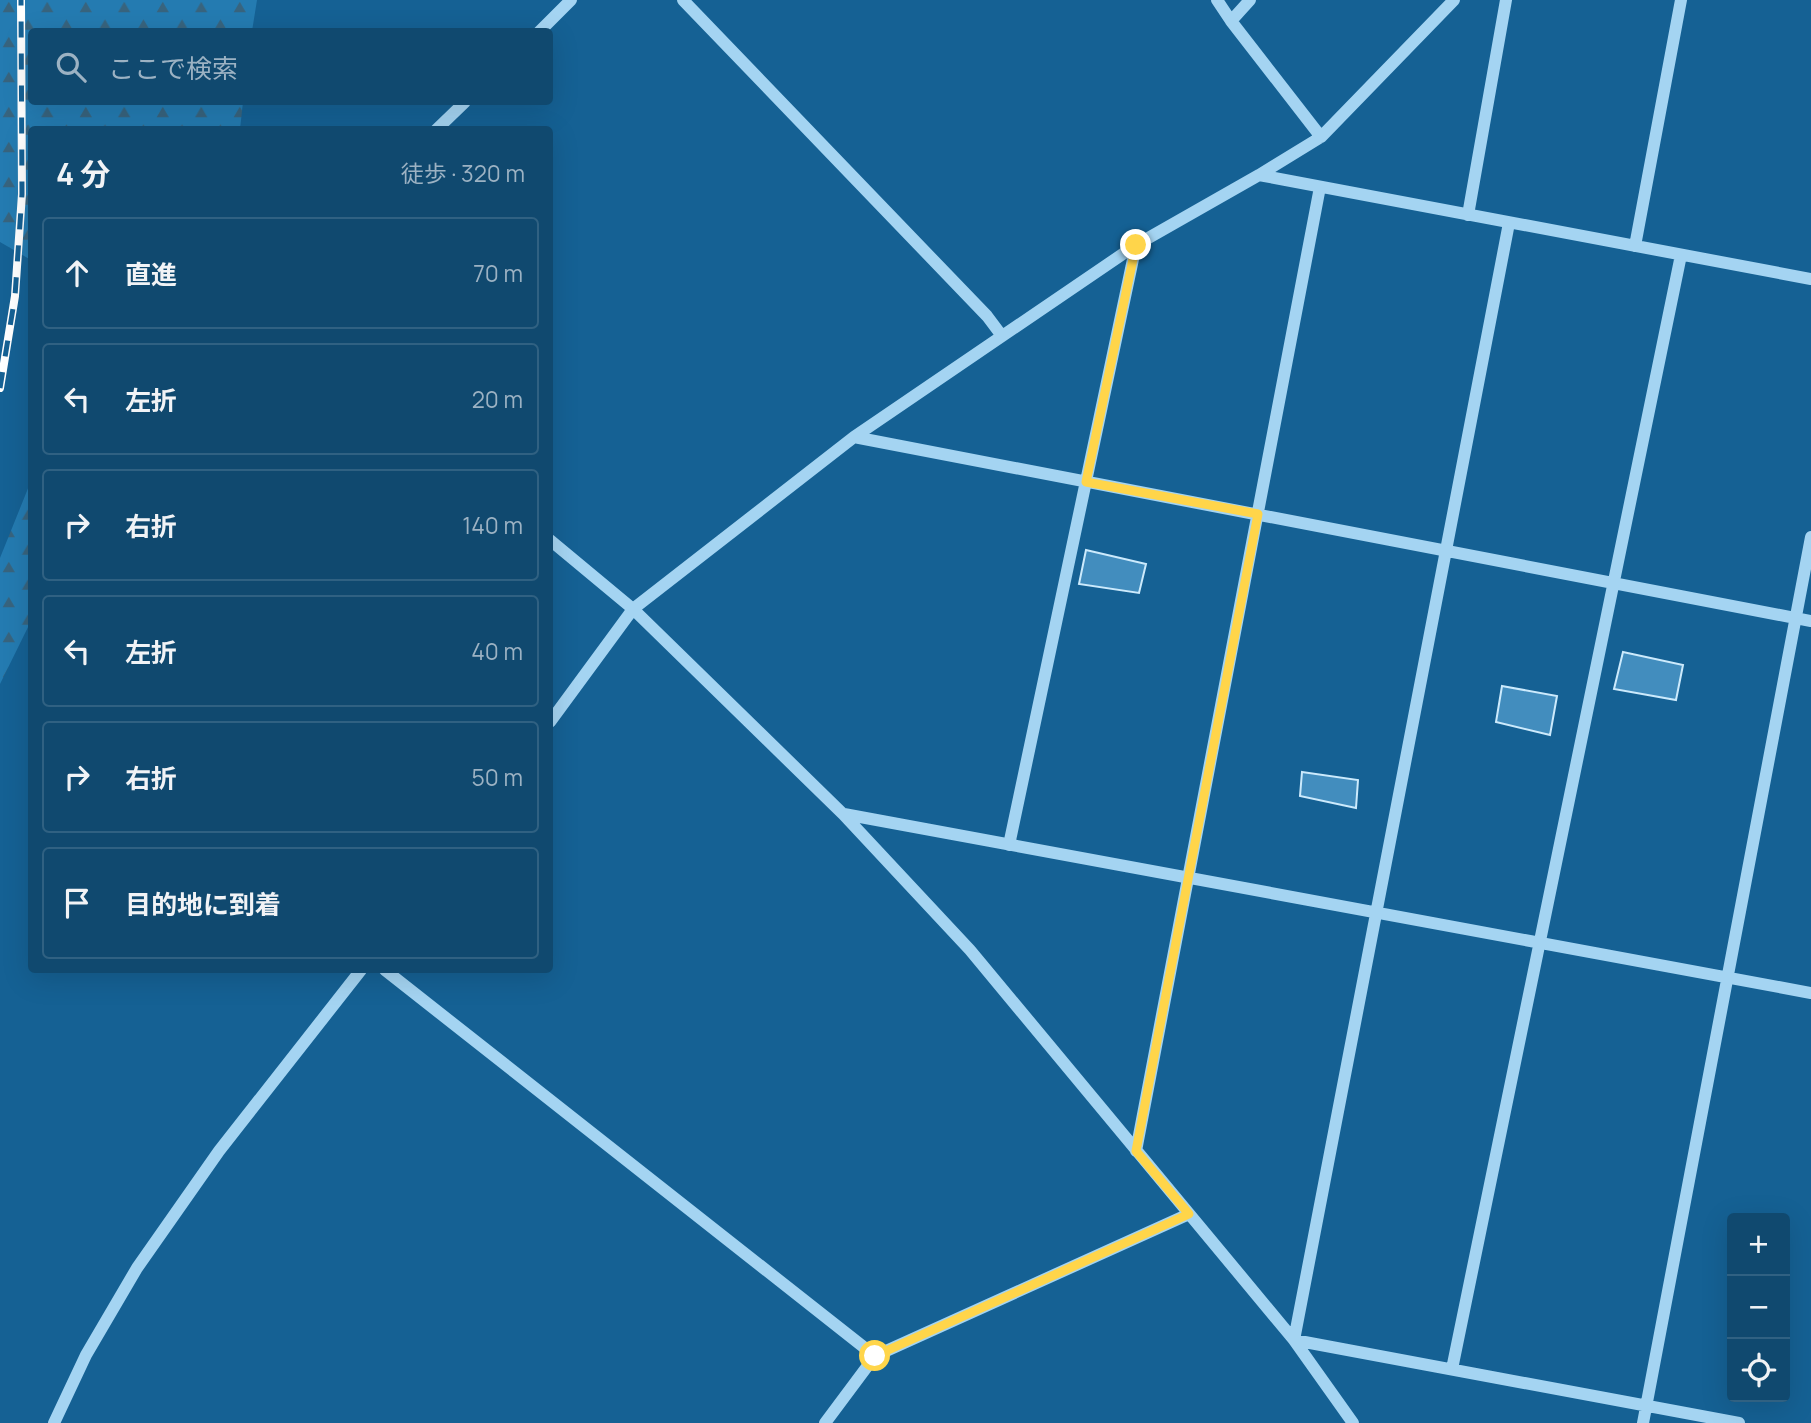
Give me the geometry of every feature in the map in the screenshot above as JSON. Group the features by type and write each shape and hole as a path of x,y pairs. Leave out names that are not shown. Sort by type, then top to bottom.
{"street":[{"path":"542,28 571,0"},
{"path":"683,0 978,306 1002,335"},
{"path":"1217,0 1321,137"},
{"path":"1231,21 1250,0"},
{"path":"553,718 633,609 854,437 1002,335 1136,245 1321,137 1454,0"},
{"path":"1468,215 1506,0"},
{"path":"1635,246 1681,0"},
{"path":"440,126 463,105"},
{"path":"1259,175 1811,279"},
{"path":"1136,1151 1320,187"},
{"path":"1294,1340 1509,223"},
{"path":"1009,845 1136,245"},
{"path":"1452,1369 1681,255"},
{"path":"854,437 1811,621"},
{"path":"1643,1423 1811,537"},
{"path":"553,542 633,609 843,814 970,950 1294,1340 1353,1423"},
{"path":"843,814 1811,993"},
{"path":"54,1423 86,1355 137,1268 219,1151 359,973"},
{"path":"389,973 875,1356"},
{"path":"825,1423 875,1356 1189,1214"},
{"path":"1294,1340 1739,1423"}],"green space":[{"path":"0,0 257,0 252,28 28,28 28,105 243,105 240,126 28,126 28,258 0,242"},
{"path":"28,488 28,627 0,684 0,558"}],"building":[{"path":"1086,550 1146,564 1139,593 1079,584"},
{"path":"1623,652 1683,665 1676,700 1614,689"},
{"path":"1502,686 1557,696 1550,735 1496,722"},
{"path":"1302,772 1358,780 1356,808 1300,796"}],"railway":[{"path":"0,388 15,296 22,194 21,0"}],"route":[{"path":"875,1356 1189,1214 1136,1151 1258,514 1086,482 1136,245"}]}
